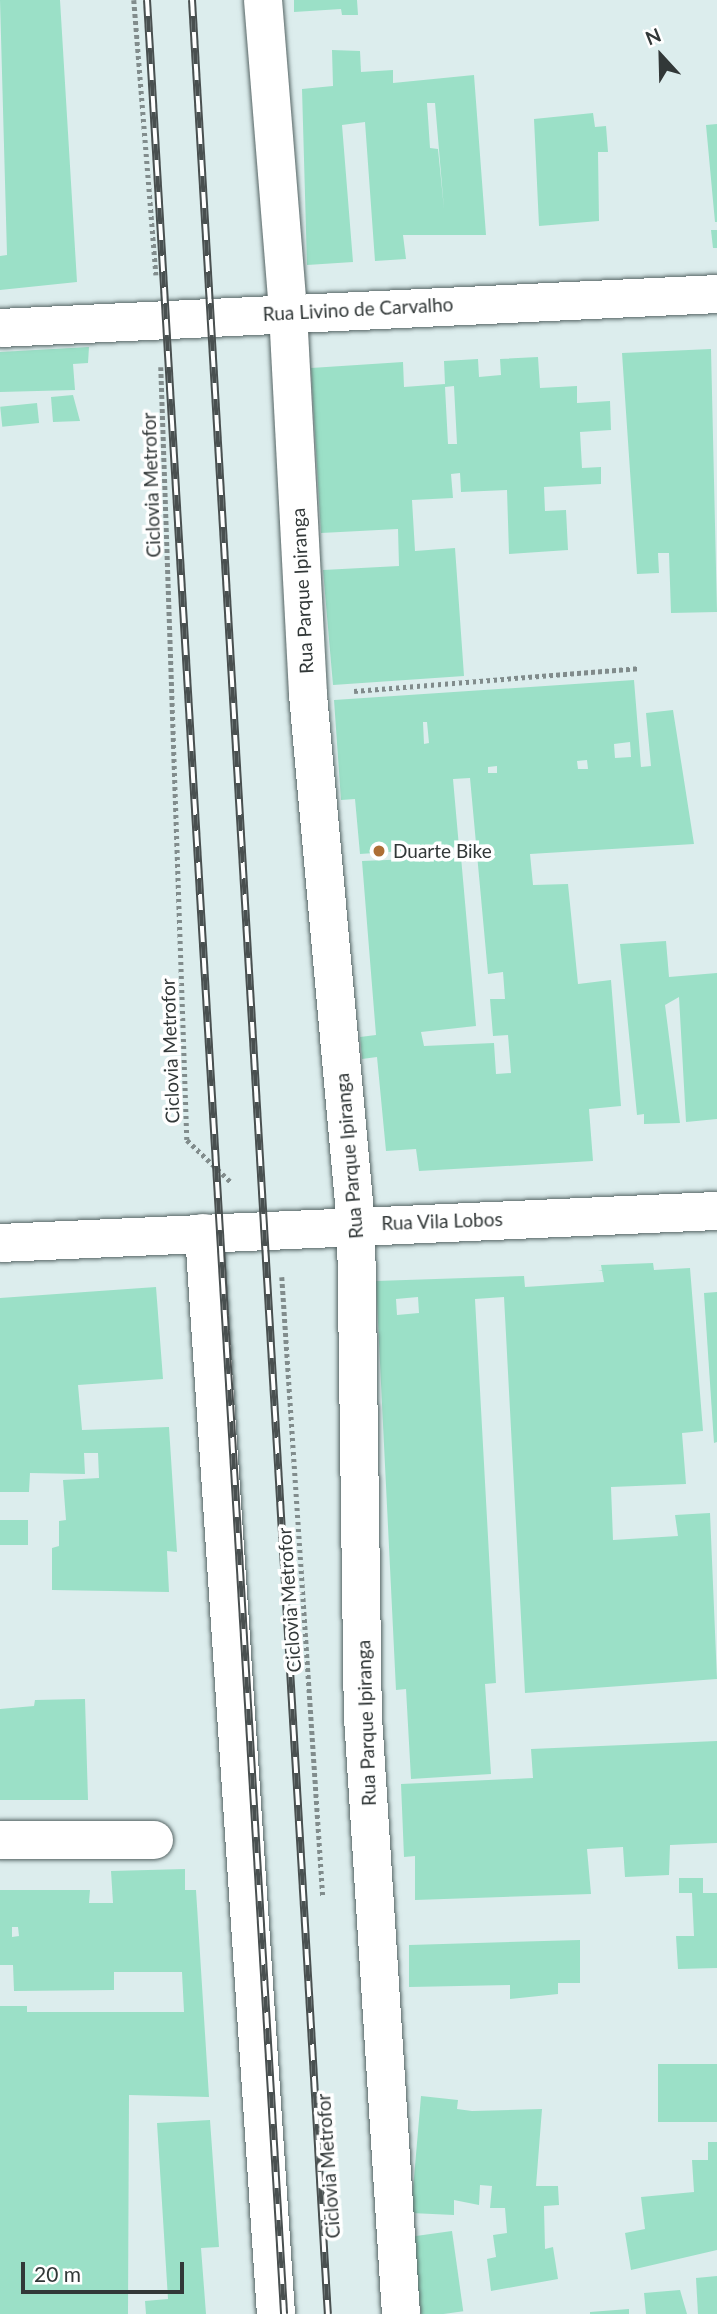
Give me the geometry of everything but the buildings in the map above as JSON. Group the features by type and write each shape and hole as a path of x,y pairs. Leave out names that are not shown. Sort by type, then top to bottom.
{"street":[{"name":"Rua Parque Ipiranga","path":"263,0 288,312 308,695 356,1224 363,1717 401,2314"},
{"name":"Rua Livino de Carvalho","path":"0,328 288,312 717,294"},
{"name":"Rua Vila Lobos","path":"0,1243 356,1224 717,1211"},
{"path":"204,1233 276,2314"},
{"path":"0,1840 154,1840"}],"path":[{"name":"Ciclovia Metrofor","path":"134,0 159,320 187,1140 279,1229 324,1913"},
{"path":"308,695 638,668"}],"railway":[{"path":"147,0 284,2314"},
{"path":"192,0 328,2314"}],"place":[{"name":"Duarte Bike","path":"379,851"}]}
